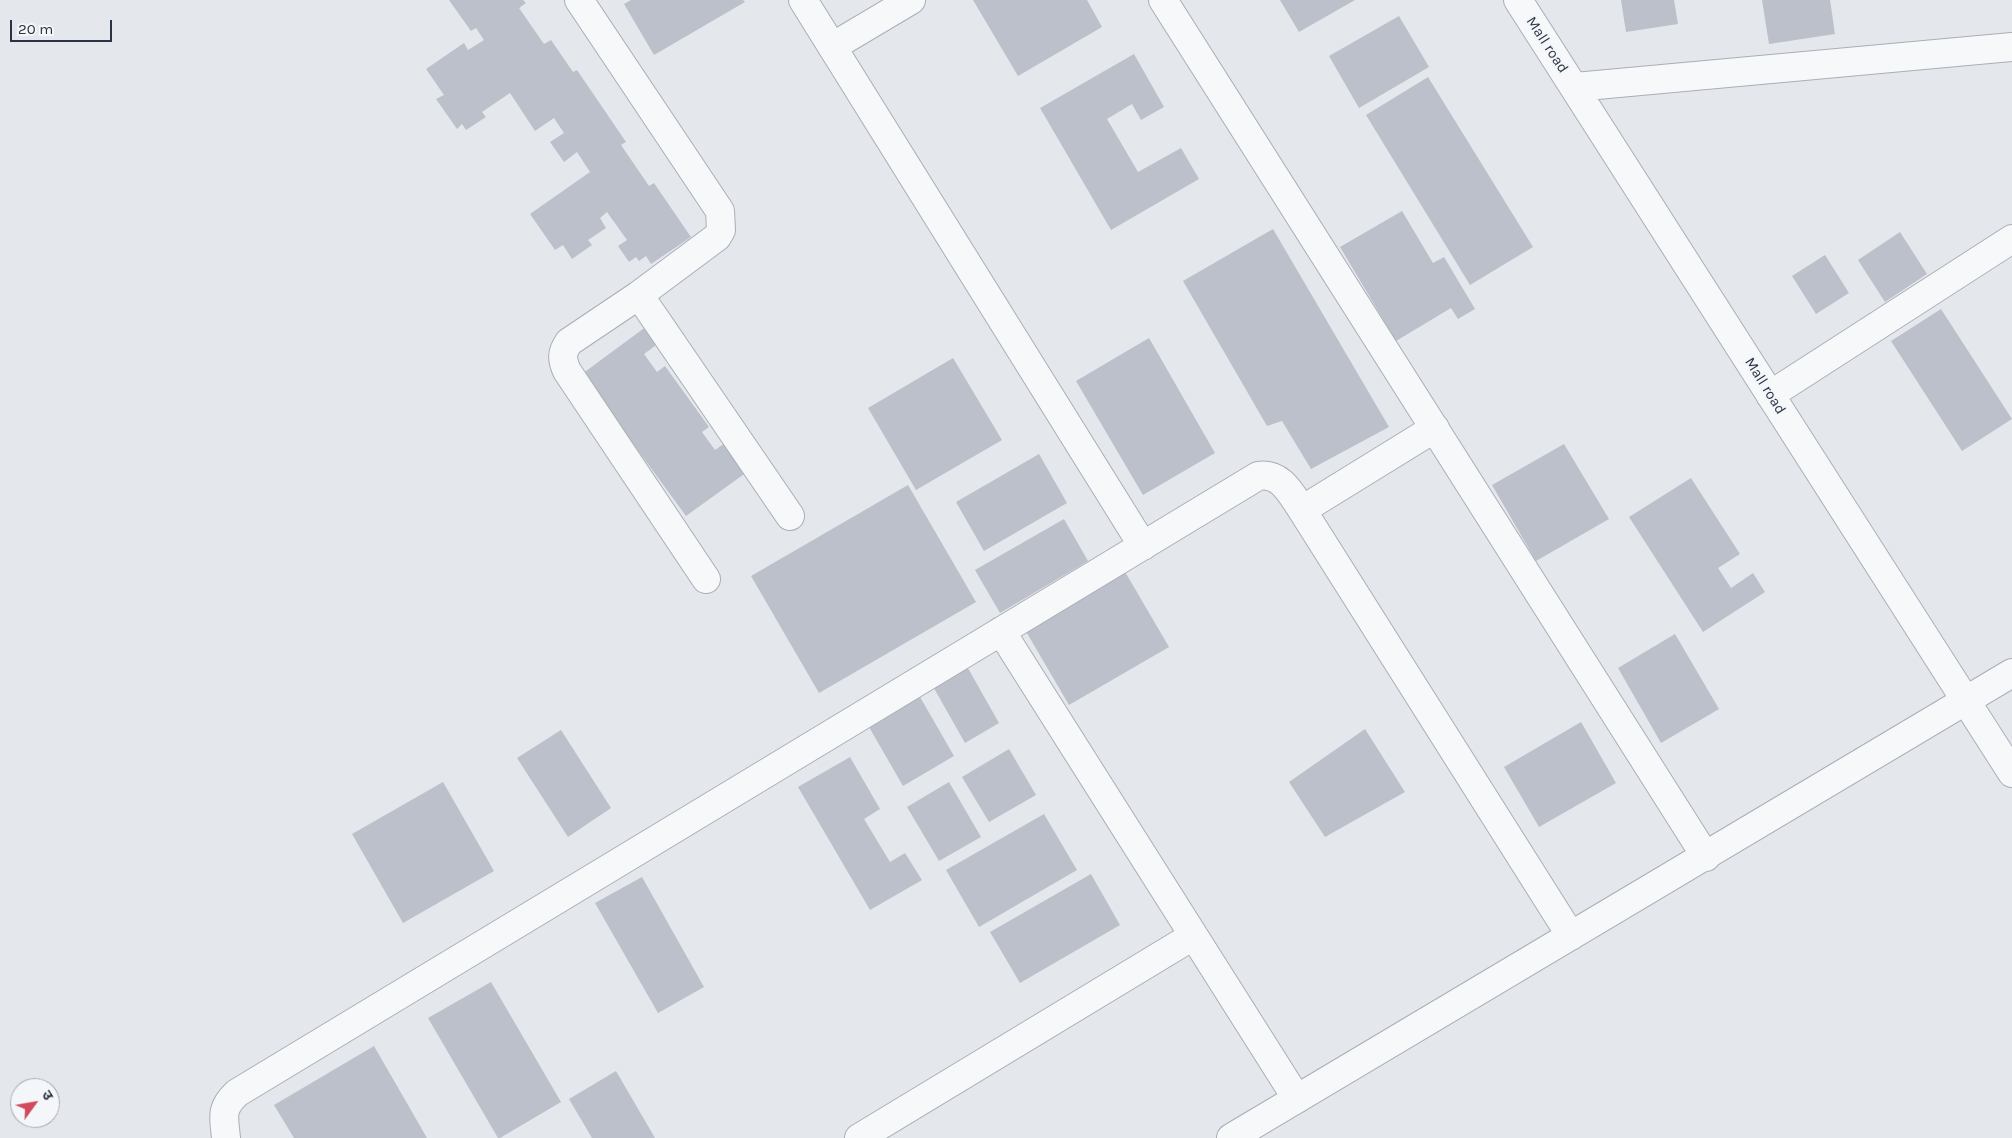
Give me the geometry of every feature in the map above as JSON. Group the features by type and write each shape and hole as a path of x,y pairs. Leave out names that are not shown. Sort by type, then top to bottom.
{"street":[{"path":"579,0 720,211 721,230 717,237 639,295 569,342 563,351 562,361 567,372 706,579"},
{"path":"802,0 1143,546"},
{"path":"832,47 911,0"},
{"path":"1163,0 1706,856"},
{"name":"Mall road","path":"1518,0 2012,772"},
{"path":"1575,87 2012,47"},
{"path":"1770,395 2012,239"},
{"path":"639,295 790,516"},
{"path":"1302,510 1435,428"},
{"path":"226,1138 224,1111 227,1102 237,1093 1258,476 1268,474 1279,480 1302,510 1571,936"},
{"path":"1002,631 1297,1099"},
{"path":"1231,1138 1262,1130 1297,1099 1967,702 2012,673"},
{"path":"859,1138 1193,936"}],"building":[{"path":"449,0 523,0 526,3 519,8 544,44 551,40 573,72 577,70 626,142 621,145 649,186 654,183 691,237 651,264 646,256 639,261 636,257 629,262 618,246 627,240 607,212 600,218 606,228 588,240 592,245 572,259 563,245 555,250 530,214 590,172 577,152 564,162 550,142 564,133 554,118 535,131 510,93 482,112 486,117 466,130 462,124 457,129 436,99 444,95 426,69 464,43 468,50 484,40 476,28 471,31"},
{"path":"631,0 743,0 745,2 654,55 624,4"},
{"path":"973,0 1087,0 1102,27 1018,76"},
{"path":"1280,0 1355,0 1299,32"},
{"path":"1621,0 1674,0 1678,24 1626,32"},
{"path":"1762,0 1830,0 1835,34 1769,44"},
{"path":"1399,16 1429,67 1359,108 1329,56"},
{"path":"1134,54 1164,107 1141,120 1132,104 1107,119 1138,172 1181,148 1199,179 1111,230 1040,108"},
{"path":"1428,77 1533,247 1470,285 1366,115"},
{"path":"1402,211 1433,263 1444,257 1475,309 1458,319 1451,308 1396,341 1340,247"},
{"path":"1273,229 1389,427 1311,469 1282,421 1267,426 1183,281"},
{"path":"1900,232 1927,274 1885,302 1858,260"},
{"path":"1825,255 1849,293 1816,314 1792,276"},
{"path":"1941,309 2012,419 1962,451 1891,341"},
{"path":"647,326 659,343 644,354 657,372 665,366 709,427 702,432 715,450 725,443 747,472 686,516 582,374"},
{"path":"1149,338 1215,453 1143,495 1076,381"},
{"path":"953,358 1002,440 916,490 868,408"},
{"path":"1564,444 1609,519 1536,561 1492,485"},
{"path":"1039,454 1067,503 984,551 956,502"},
{"path":"1691,478 1740,554 1718,568 1731,588 1753,573 1765,592 1703,632 1629,517"},
{"path":"908,485 976,602 819,693 751,576"},
{"path":"1064,519 1088,561 1000,613 975,570"},
{"path":"1124,570 1169,647 1069,705 1024,628"},
{"path":"1675,634 1719,709 1661,743 1618,668"},
{"path":"965,663 999,723 965,743 931,683"},
{"path":"916,690 954,756 903,786 865,720"},
{"path":"1581,722 1616,783 1539,827 1504,767"},
{"path":"1365,729 1405,792 1325,837 1289,782"},
{"path":"561,730 611,808 568,837 517,758"},
{"path":"1009,749 1036,795 989,822 962,777"},
{"path":"850,757 880,809 864,819 890,862 905,853 922,880 870,910 798,787"},
{"path":"443,782 494,871 403,923 352,834"},
{"path":"949,782 981,837 939,861 907,807"},
{"path":"1044,814 1077,870 979,927 946,870"},
{"path":"1091,874 1120,925 1020,983 990,932"},
{"path":"642,877 704,987 658,1013 595,903"},
{"path":"491,982 561,1102 500,1138 498,1138 428,1018"},
{"path":"374,1046 427,1138 294,1138 274,1105"},
{"path":"616,1071 655,1138 592,1138 569,1099"}]}
